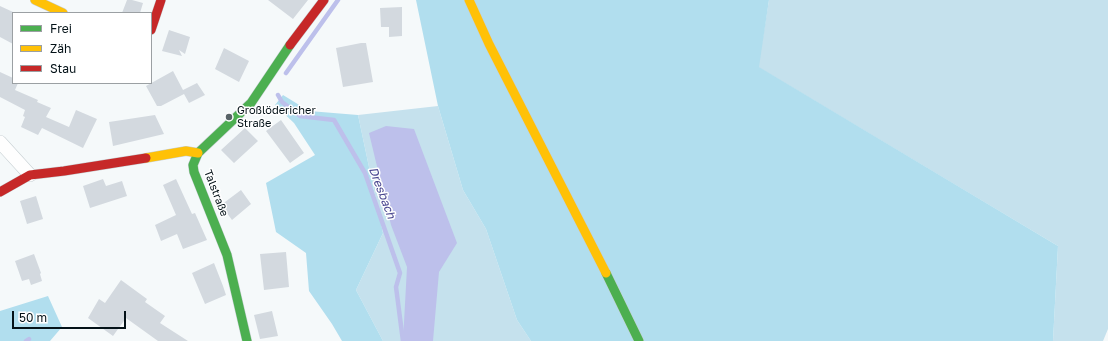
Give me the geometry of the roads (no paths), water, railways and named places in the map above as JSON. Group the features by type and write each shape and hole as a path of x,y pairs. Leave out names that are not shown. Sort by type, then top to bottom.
{"street":[{"path":"35,0 61,12"},
{"path":"152,27 161,0"},
{"path":"0,192 30,175 64,171 186,151 198,154 251,103 287,50 324,0"},
{"path":"469,0 488,44 598,256 639,341"},
{"path":"0,142 30,175"},
{"name":"Talstraße","path":"198,154 193,165 194,172 227,255 247,341"}],"waterway":[{"name":"Dresbach","path":"286,73 338,0"},
{"name":"Dresbach","path":"278,95 282,102 300,116 334,120 365,173 400,273 396,287 403,341"}],"place":[{"name":"Großlödericher Straße","path":"229,117"}]}
